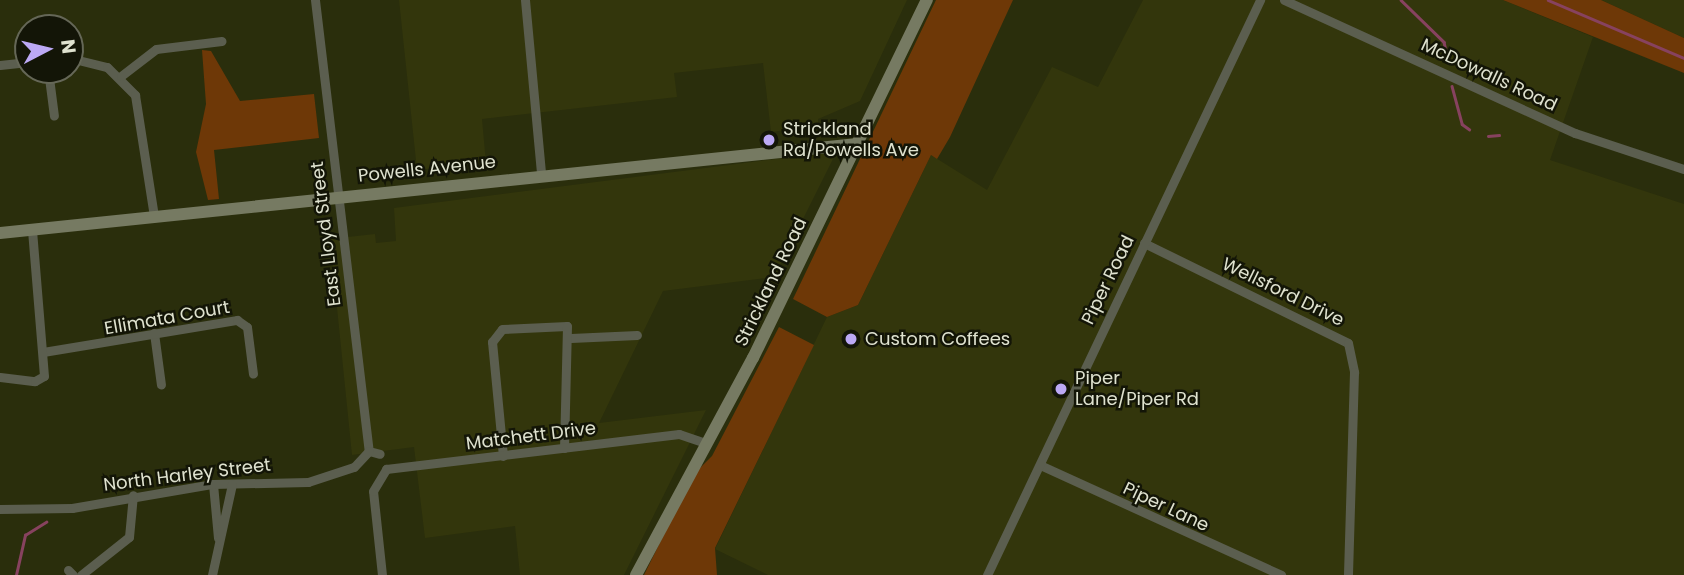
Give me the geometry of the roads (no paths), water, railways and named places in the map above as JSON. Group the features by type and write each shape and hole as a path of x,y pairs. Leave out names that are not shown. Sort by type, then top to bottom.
{"main road":[{"name":"Strickland Road","path":"636,575 858,144 927,0"},
{"name":"Powells Avenue","path":"0,233 541,174 858,144"}],"street":[{"name":"East Lloyd Street","path":"314,0 369,451"},
{"path":"525,0 541,174"},
{"name":"Piper Road","path":"987,575 1260,0"},
{"name":"McDowalls Road","path":"1284,0 1575,133 1684,169"},
{"path":"121,76 150,51 222,41"},
{"path":"84,60 99,63 121,76 142,112 154,216"},
{"path":"50,84 54,116"},
{"path":"0,377 42,379 43,352 32,229"},
{"name":"Wellsford Drive","path":"1144,243 1348,343 1354,372 1348,575"},
{"name":"Ellimata Court","path":"43,352 240,321 247,327 253,374"},
{"path":"503,456 494,332 560,323 571,338 561,411 564,448"},
{"path":"155,334 161,385"},
{"path":"571,338 637,335"},
{"name":"Matchett Drive","path":"382,575 373,491 377,477 390,468 679,434 705,443"},
{"path":"369,451 380,454"},
{"name":"North Harley Street","path":"0,509 72,508 133,495 214,484 318,480 354,467 369,451"},
{"name":"Piper Lane","path":"1040,465 1281,575"},
{"path":"214,484 218,543"},
{"path":"212,575 232,484"},
{"path":"81,575 129,537 133,495"}],"waterway":[{"path":"1401,0 1444,42 1448,60"},
{"path":"1548,0 1684,58"},
{"path":"1452,86 1462,124 1469,129"},
{"path":"1488,136 1499,135"},
{"path":"16,575 25,535 46,522"}],"place":[{"name":"Strickland Rd/Powells Ave","path":"769,140"},
{"name":"Custom Coffees","path":"851,339"},
{"name":"Piper Lane/Piper Rd","path":"1061,389"}]}
